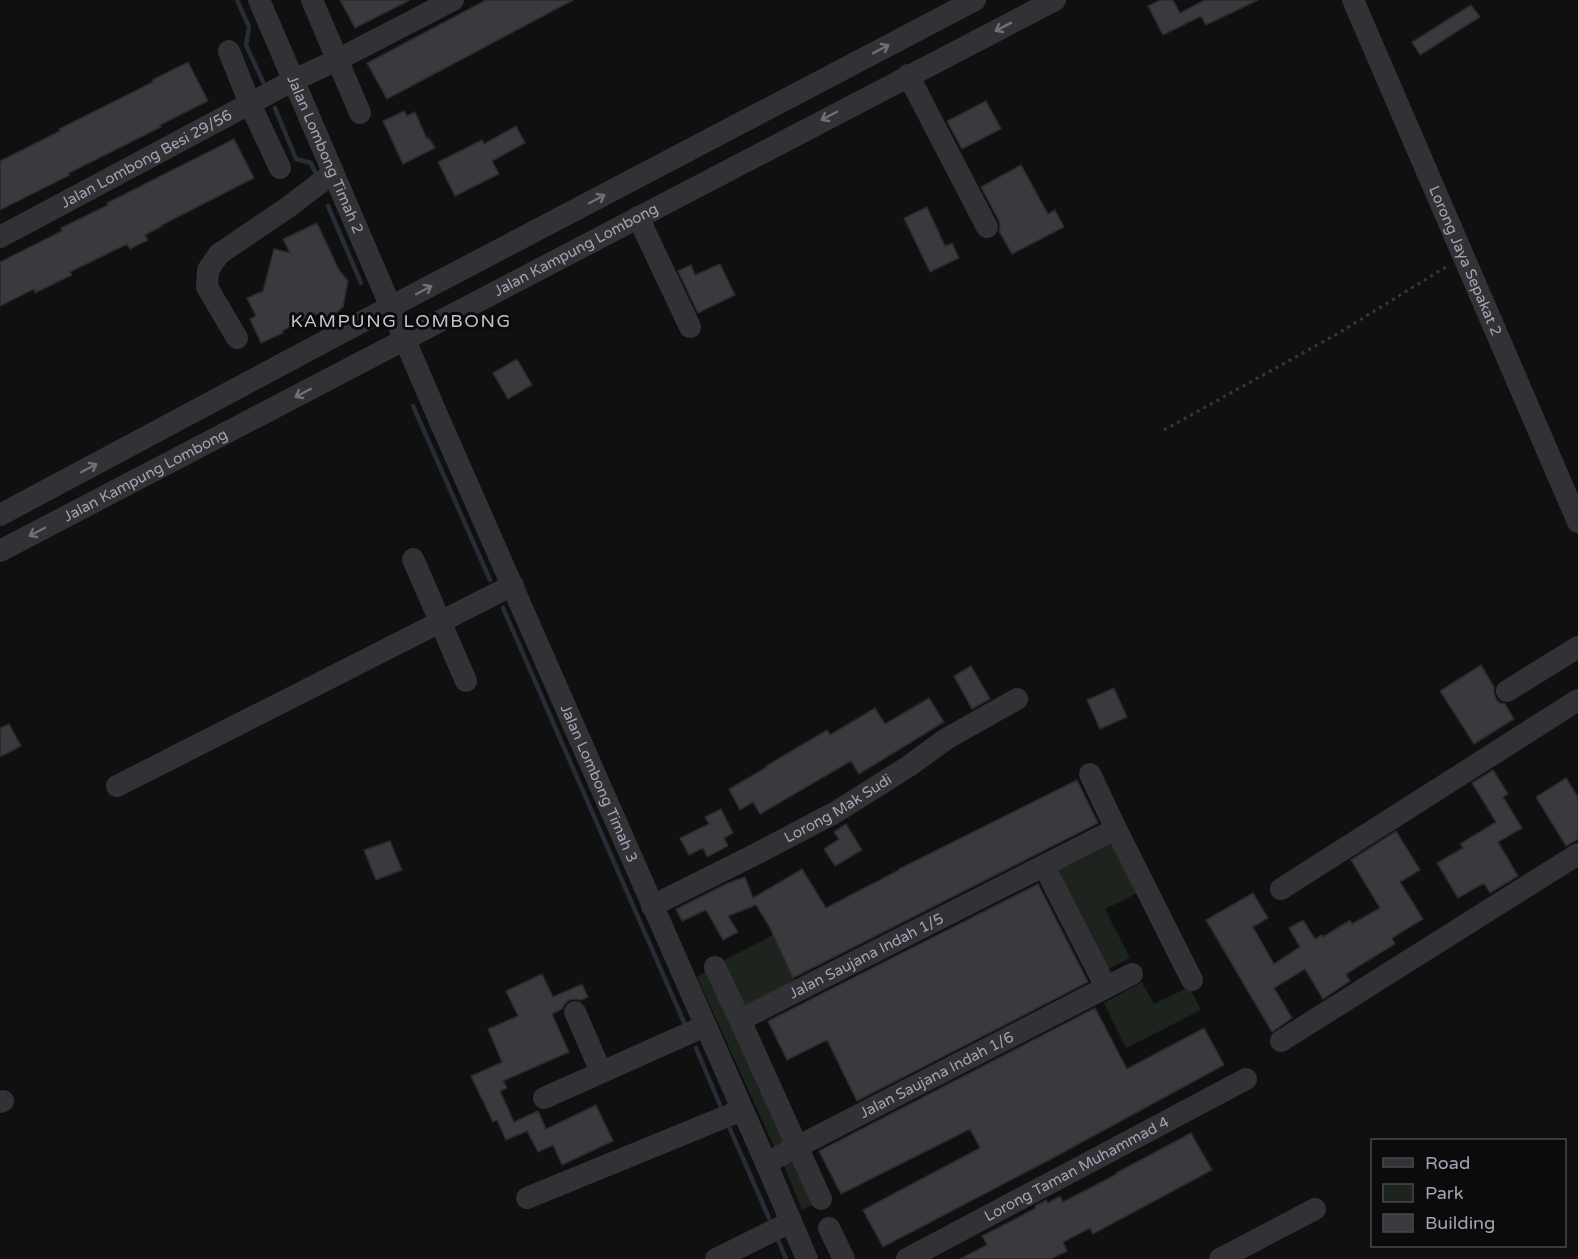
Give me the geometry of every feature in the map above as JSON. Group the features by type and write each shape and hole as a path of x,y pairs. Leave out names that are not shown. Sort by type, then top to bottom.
{"street":[{"name":"Jalan Lombong Timah 2","path":"259,0 391,308"},
{"path":"312,0 360,113"},
{"name":"Jalan Lombong Besi 29/56","path":"0,237 250,104 453,0"},
{"path":"0,515 975,0"},
{"name":"Jalan Kampung Lombong","path":"0,551 1054,0"},
{"name":"Lorong Jaya Sepakat 2","path":"1353,0 1578,522"},
{"path":"229,51 250,104 280,168"},
{"path":"908,75 987,227"},
{"path":"237,338 207,287 208,270 219,254 287,208 333,173"},
{"path":"638,216 690,327"},
{"name":"Jalan Lombong Timah 3","path":"391,308 807,1259"},
{"path":"413,559 466,681"},
{"path":"117,786 513,585"},
{"path":"1507,691 1578,647"},
{"name":"Lorong Mak Sudi","path":"652,906 836,812 909,766 946,739 1017,699"},
{"path":"1281,889 1578,700"},
{"path":"1090,774 1192,980"},
{"name":"Jalan Saujana Indah 1/5","path":"740,1020 1116,829"},
{"path":"1281,1041 1578,854"},
{"path":"1044,866 1106,987"},
{"path":"715,967 821,1199"},
{"name":"Jalan Saujana Indah 1/6","path":"766,1163 1132,974"},
{"path":"575,1012 601,1072"},
{"path":"544,1098 705,1026"},
{"name":"Lorong Taman Muhammad 4","path":"907,1259 1246,1079"},
{"path":"527,1198 742,1110"},
{"path":"1220,1259 1315,1209"},
{"path":"716,1259 791,1222"},
{"path":"829,1228 844,1259"}],"path":[{"path":"1164,430 1337,334 1463,256"}],"green space":[{"path":"1116,842 1141,891 1105,909 1130,958 1106,970 1056,872"},
{"path":"773,935 795,981 744,1007 721,962"},
{"path":"710,969 789,1145 776,1151 697,977"},
{"path":"1142,982 1154,1004 1189,987 1201,1010 1126,1048 1104,1003"},
{"path":"795,1161 814,1204 802,1210 784,1166"}],"building":[{"path":"340,0 410,0 355,28"},
{"path":"486,0 573,0 387,99 367,63"},
{"path":"1160,0 1173,0 1180,13 1205,0 1258,0 1206,25 1201,16 1163,35 1148,6"},
{"path":"1471,5 1480,17 1420,55 1412,42"},
{"path":"188,62 208,101 0,210 0,161"},
{"path":"986,101 1001,129 962,149 947,121"},
{"path":"404,111 407,116 415,112 427,139 429,138 435,148 403,164 383,121"},
{"path":"516,126 525,143 492,161 499,174 455,196 438,162 482,140 484,144"},
{"path":"234,139 254,178 162,225 145,235 148,240 130,249 127,244 70,272 72,275 35,293 34,289 0,306 0,262 62,231 61,228 108,205 107,203"},
{"path":"1021,165 1048,214 1055,210 1064,227 1012,254 999,231 999,221 981,187"},
{"path":"927,207 945,246 952,243 959,258 930,272 904,218"},
{"path":"317,223 339,270 348,281 343,307 327,317 315,314 261,343 250,319 256,316 247,298 263,291 274,249 290,253 283,239"},
{"path":"720,264 735,295 698,313 678,271 691,265 695,275"},
{"path":"517,359 532,385 508,399 493,373"},
{"path":"1481,665 1494,687 1496,699 1505,704 1514,719 1474,744 1440,691"},
{"path":"971,666 990,699 972,709 954,676"},
{"path":"1114,688 1127,717 1100,729 1087,700"},
{"path":"929,698 944,722 859,774 851,761 760,814 753,802 740,810 729,789 827,730 830,735 875,708 885,724"},
{"path":"9,724 21,746 0,757 0,728"},
{"path":"1493,770 1508,794 1503,797 1522,828 1498,842 1518,876 1490,893 1484,883 1458,898 1437,863 1463,848 1460,844 1496,822 1472,783"},
{"path":"1566,778 1578,797 1578,839 1566,846 1536,797"},
{"path":"1077,780 1098,823 793,978 769,926 756,905 728,916 738,932 723,940 706,910 682,921 676,909 745,877 753,898 802,869 826,908"},
{"path":"721,809 733,833 724,838 728,846 707,857 703,848 689,855 680,838 709,824 705,817"},
{"path":"846,824 862,850 835,866 824,849 839,839 834,832"},
{"path":"1396,831 1420,870 1400,882 1423,919 1392,938 1395,944 1346,974 1350,981 1323,999 1305,969 1274,988 1292,1018 1272,1032 1206,920 1253,893 1268,918 1253,927 1274,964 1300,947 1289,928 1303,920 1315,939 1322,935 1323,937 1350,920 1352,924 1380,908 1351,860"},
{"path":"390,841 402,870 376,880 364,850"},
{"path":"1038,884 1088,982 857,1101 827,1040 787,1060 768,1021"},
{"path":"542,974 553,997 582,984 588,997 581,1000 569,1000 562,1009 552,1014 569,1052 503,1081 507,1088 500,1091 514,1122 538,1111 546,1129 596,1105 613,1141 562,1165 553,1145 538,1152 527,1131 506,1140 497,1120 493,1122 471,1076 502,1062 488,1029 518,1016 506,991"},
{"path":"1095,1008 1127,1069 1204,1028 1224,1065 883,1247 863,1210 980,1148 970,1129 841,1194 819,1151"},
{"path":"1191,1133 1212,1170 1093,1234 1090,1228 1063,1242 1067,1251 1051,1259 960,1259 987,1245 982,1236 1036,1208 1035,1206 1046,1200 1048,1203 1060,1196 1063,1202"}],"waterway":[{"path":"237,0 249,27 246,45 265,86"},
{"path":"275,108 296,159 311,163 315,172"},
{"path":"328,206 361,283"},
{"path":"413,406 490,580"},
{"path":"503,608 686,1027"},
{"path":"696,1048 720,1105"},
{"path":"730,1129 769,1218"},
{"path":"779,1242 786,1259"}],"district":[{"name":"KAMPUNG LOMBONG","path":"401,321"}]}
